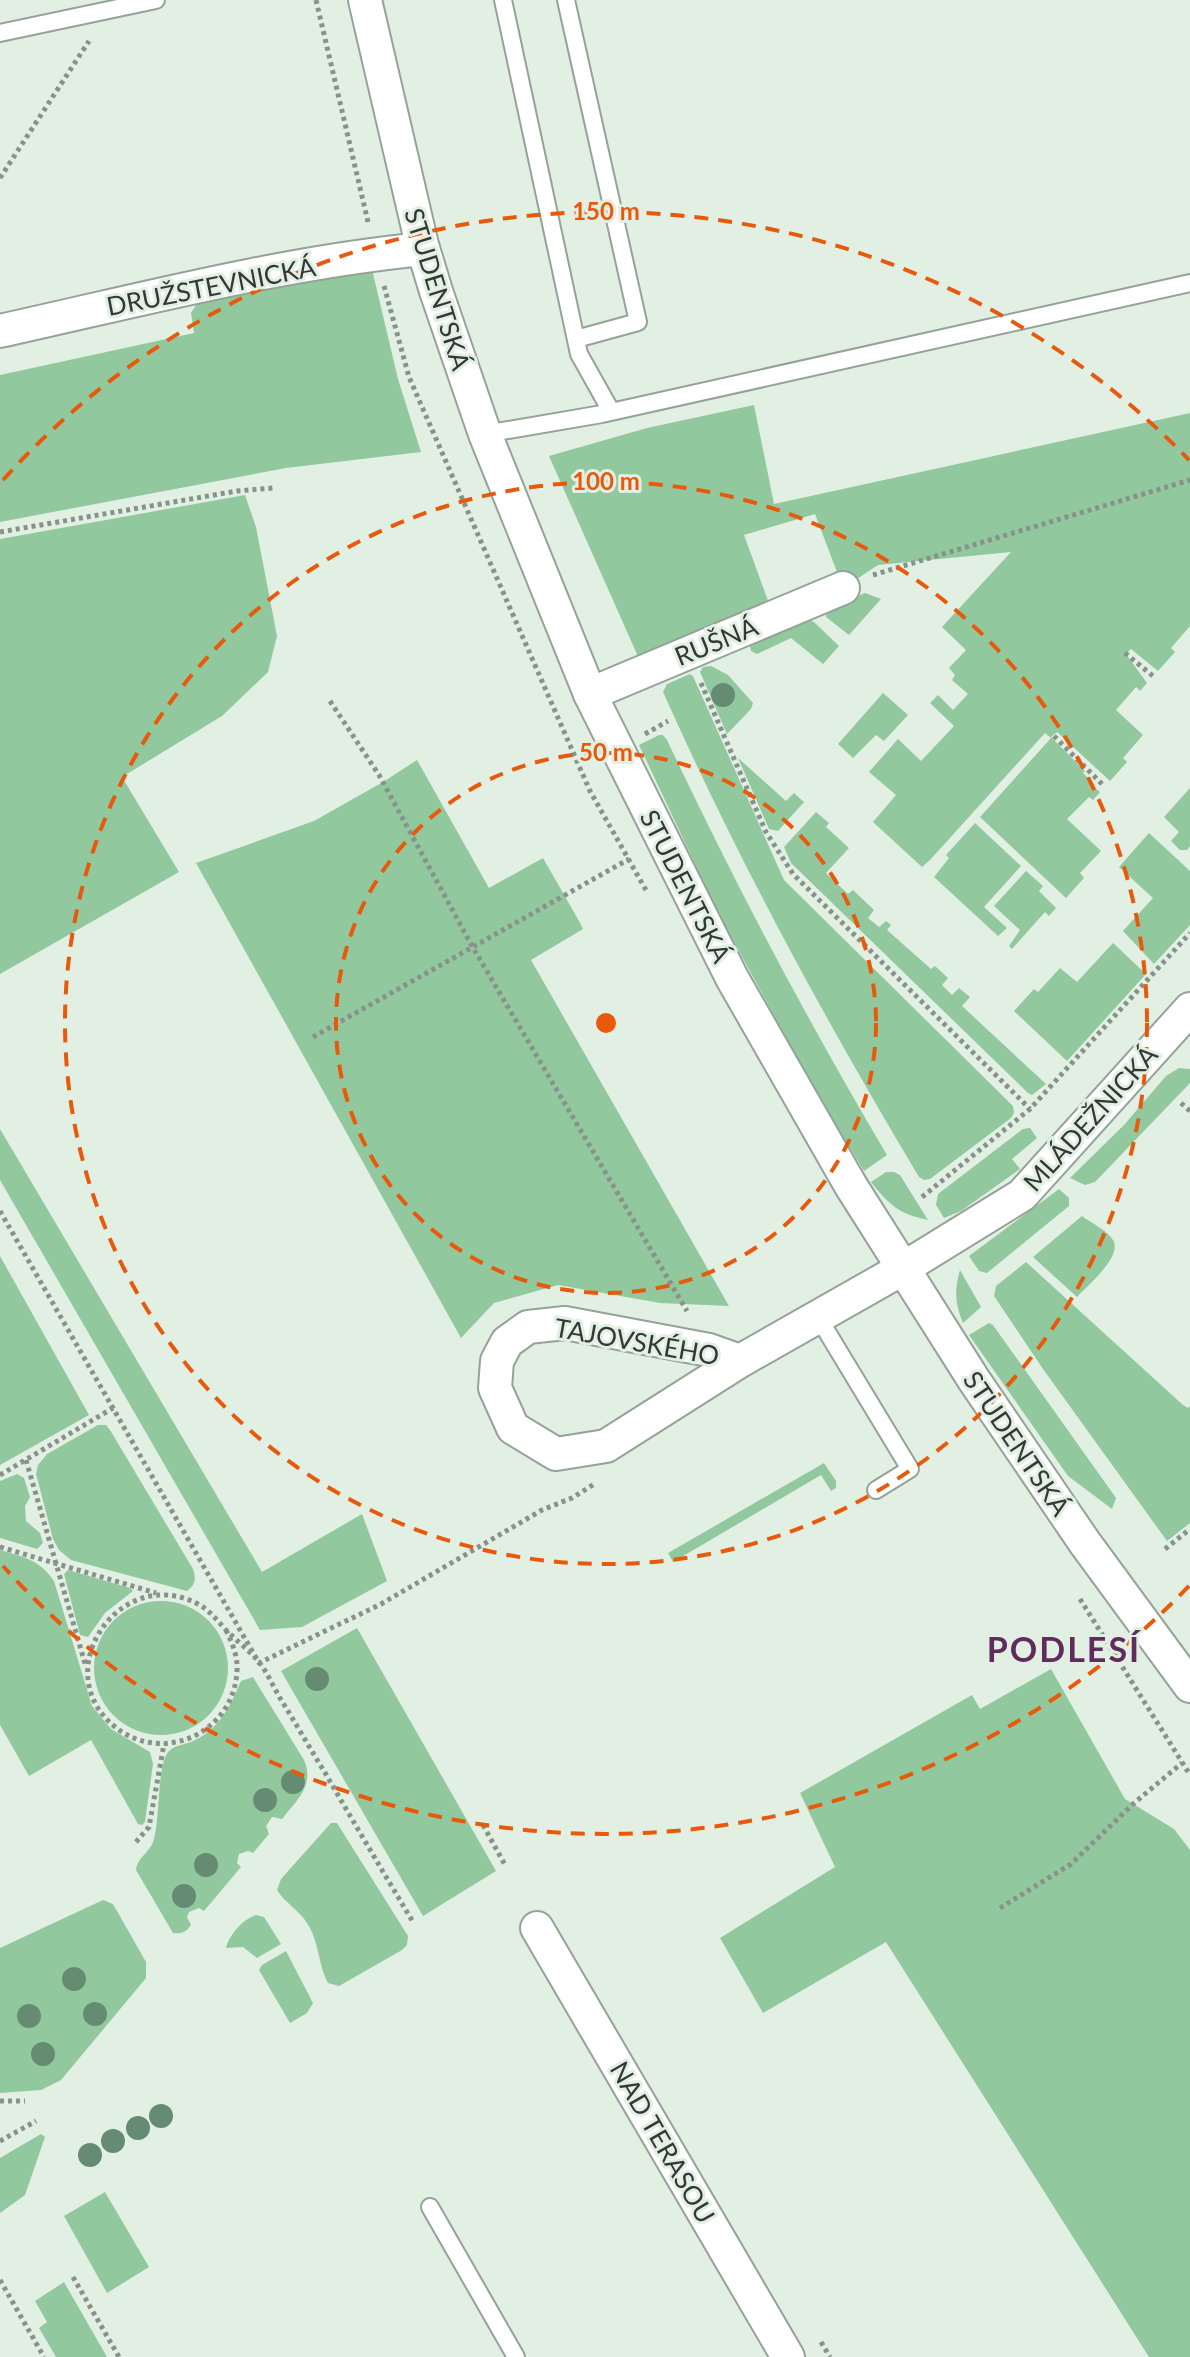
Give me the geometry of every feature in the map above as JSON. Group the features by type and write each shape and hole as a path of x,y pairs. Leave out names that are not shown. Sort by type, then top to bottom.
{"street":[{"name":"STUDENTSKÁ","path":"365,0 423,249 485,434 590,694 732,978 815,1126 902,1269 1077,1530 1190,1686"},
{"name":"DRUŽSTEVNICKÁ","path":"0,331 216,283 375,254 423,249"},
{"name":"RUŠNÁ","path":"590,694 843,588"},
{"name":"MLÁDEŽNICKÁ","path":"902,1269 1022,1195 1183,1016"},
{"name":"TAJOVSKÉHO","path":"740,1361 709,1350 565,1323 528,1327 507,1342 497,1361 495,1388 513,1428 556,1454 606,1446 740,1361 902,1269"},
{"name":"NAD TERASOU","path":"537,1928 788,2357"}],"lane":[{"path":"0,33 156,0"},
{"path":"503,0 582,347 611,411"},
{"path":"566,0 638,322 582,347"},
{"path":"485,434 611,411 1190,283"},
{"path":"818,1317 910,1469 876,1490"},
{"path":"430,2207 516,2357"}],"path":[{"path":"0,178 109,10"},
{"path":"843,588 886,569 1190,480"},
{"path":"0,532 237,491 273,488"},
{"path":"1125,653 1153,676"},
{"path":"695,671 766,832 793,874 1030,1109"},
{"path":"330,701 379,775 472,946 709,1350"},
{"path":"1054,736 1105,787"},
{"path":"313,1037 629,859"},
{"path":"922,1197 1030,1109 1190,933"},
{"path":"1181,1103 1190,1111"},
{"path":"0,1211 259,1663 413,1922"},
{"path":"0,1475 113,1408"},
{"path":"26,1460 95,1700 111,1724 145,1742 164,1744 184,1741 202,1733 217,1721 235,1687 237,1668 234,1648 226,1630"},
{"path":"259,1663 381,1604 542,1510 572,1498 598,1482"},
{"path":"1165,1549 1190,1529"},
{"path":"0,1547 198,1604 214,1615 259,1663"},
{"path":"88,1671 90,1652 97,1633 108,1618 132,1602 161,1595"},
{"path":"136,1842 149,1827 164,1744"},
{"path":"1000,1908 1071,1864 1133,1804 1182,1763"},
{"path":"483,1825 505,1865"},
{"path":"0,2101 25,2101"},
{"path":"0,2141 36,2121"},
{"path":"73,2277 119,2357"},
{"path":"0,2280 44,2357"}],"green space":[{"path":"371,265 398,379 421,452 286,468 0,522 0,375 194,333 191,313 198,302"},
{"path":"754,405 774,504 1190,413 1190,626 1171,648 1175,652 1158,671 1131,649 1126,654 1147,683 1140,691 1136,687 1116,710 1143,735 1123,758 1127,762 1110,781 1057,732 1051,737 1085,771 1083,773 1091,781 1089,783 1100,792 1093,800 1089,797 1067,819 1101,851 1080,873 1084,878 1066,898 980,817 1051,738 1045,733 922,867 873,822 896,795 869,772 898,739 921,761 954,726 930,703 938,695 953,710 968,694 952,680 955,675 949,668 966,650 942,627 1011,552 878,565 843,588 815,514 744,535 774,617 644,670 549,456 647,428"},
{"path":"245,495 256,527 277,636 268,672 222,716 122,777 179,872 0,974 0,539"},
{"path":"865,593 881,599 849,635 826,617 827,610"},
{"path":"806,619 814,622 839,646 823,664 791,638 757,654 751,651 750,646"},
{"path":"711,666 728,675 753,703 727,734 700,672 703,667"},
{"path":"690,674 784,880 1013,1106 1011,1118 930,1179 919,1177 850,1059 752,878 692,755 663,692 667,684"},
{"path":"883,693 908,715 884,741 876,735 853,758 838,744"},
{"path":"659,735 667,740 772,950 887,1155 864,1171 816,1092 719,915 639,745"},
{"path":"738,758 786,801 794,793 804,802 778,831 769,829"},
{"path":"417,760 489,888 543,858 579,921 583,929 531,960 729,1306 660,1303 558,1285 494,1303 461,1338 196,863 314,821"},
{"path":"1190,788 1190,846 1187,850 1180,850 1171,841 1179,832 1164,817"},
{"path":"816,812 829,823 826,827 849,848 826,873 848,894 853,890 874,910 868,918 879,927 886,921 891,925 887,930 931,969 935,966 948,978 942,985 952,995 959,988 970,997 962,1006 1046,1084 1032,1095 1028,1093 791,863 784,847"},
{"path":"975,823 1021,866 984,907 1007,928 998,936 934,877 949,858 946,855"},
{"path":"1149,833 1190,871 1190,925 1154,964 1123,931 1153,898 1119,867"},
{"path":"1026,871 1043,886 1039,891 1056,908 1049,916 1045,912 1012,949 1009,946 1020,930 994,906"},
{"path":"1113,943 1146,974 1067,1061 1014,1011 1034,989 1038,992 1060,968 1077,982"},
{"path":"1179,1068 1190,1069 1190,1083 1095,1182 1085,1185 1070,1178 1124,1125 1166,1076"},
{"path":"1030,1128 1037,1138 1012,1159 1020,1169 961,1211 944,1218 936,1205 938,1194 1023,1129"},
{"path":"0,1129 262,1572 362,1514 387,1581 302,1627 260,1630 0,1180"},
{"path":"886,1172 900,1175 928,1220 902,1211 877,1190 871,1182"},
{"path":"1059,1189 1069,1198 1069,1206 987,1273 979,1271 969,1256"},
{"path":"1082,1216 1107,1233 1115,1247 1103,1270 1077,1297 1033,1257"},
{"path":"0,1256 89,1415 0,1465"},
{"path":"1026,1262 1183,1405 1190,1406 1190,1523 1167,1541 994,1296 996,1286"},
{"path":"960,1270 981,1307 963,1323 956,1297"},
{"path":"989,1323 1116,1498 1112,1509 1068,1476 969,1335"},
{"path":"98,1425 106,1425 110,1430 193,1569 194,1581 187,1591 71,1560 59,1550 53,1539 36,1474 38,1465 47,1454"},
{"path":"824,1463 836,1481 836,1488 831,1491 821,1475 673,1562 668,1553"},
{"path":"17,1474 24,1478 30,1497 25,1506 26,1521 40,1533 43,1543 37,1549 0,1538 0,1481"},
{"path":"0,1550 24,1557 49,1574 54,1581 92,1706 111,1729 150,1752 153,1764 145,1822 142,1825 138,1824 91,1740 29,1776 0,1725"},
{"path":"68,1570 133,1591 105,1613 88,1637 80,1635 64,1574"},
{"path":"161,1601 187,1606 209,1620 223,1642 228,1668 223,1694 209,1716 187,1730 161,1735 135,1730 113,1716 99,1694 94,1668 99,1642 113,1620 135,1606"},
{"path":"357,1628 496,1871 423,1916 281,1671"},
{"path":"1051,1669 1125,1799 1174,1829 1190,1850 1190,2357 1149,2357 886,1942 763,2013 720,1938 835,1867 800,1793 972,1695 980,1709"},
{"path":"253,1677 304,1760 306,1785 282,1819 272,1817 266,1826 269,1834 253,1853 239,1854 237,1863 241,1867 204,1911 199,1908 189,1912 187,1917 191,1925 184,1932 173,1933 136,1870 154,1839 164,1759 173,1748 209,1731 228,1709 241,1681"},
{"path":"331,1823 337,1823 408,1936 407,1945 402,1950 339,1986 328,1983 311,1930 304,1918 277,1890 281,1879"},
{"path":"103,1900 113,1904 146,1962 146,1978 61,2080 41,2090 0,2093 0,1948"},
{"path":"256,1915 264,1917 281,1944 257,1958 243,1947 226,1948 237,1928"},
{"path":"286,1951 313,2003 307,2013 290,2023 259,1970"},
{"path":"41,2134 45,2137 25,2195 0,2213 0,2158"},
{"path":"105,2192 149,2267 107,2293 64,2216"},
{"path":"64,2282 107,2357 56,2357 39,2328 47,2322 35,2301"}],"district":[{"name":"PODLESÍ","path":"1064,1648"}]}
